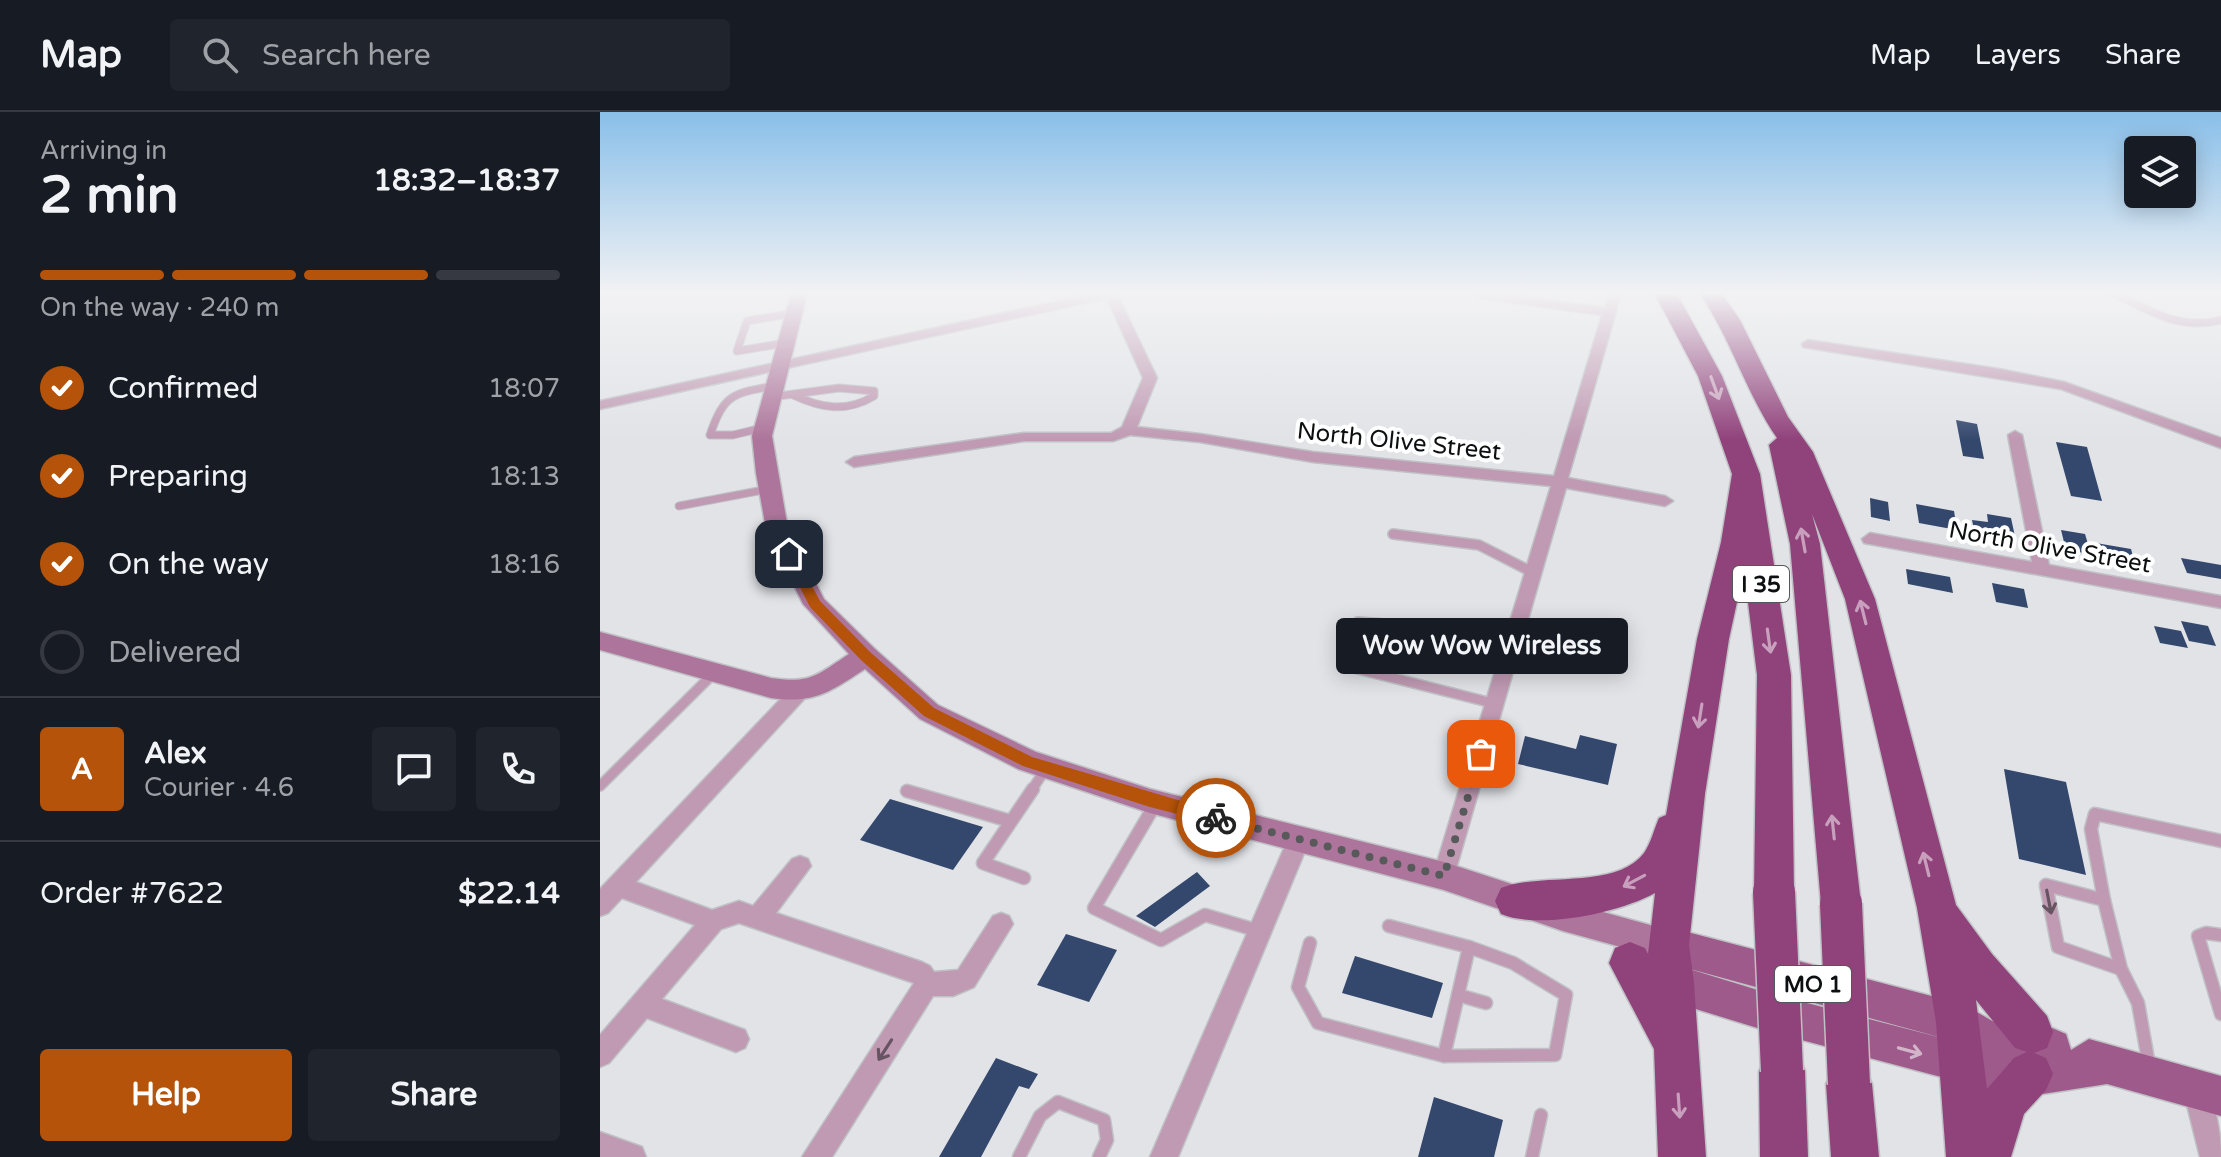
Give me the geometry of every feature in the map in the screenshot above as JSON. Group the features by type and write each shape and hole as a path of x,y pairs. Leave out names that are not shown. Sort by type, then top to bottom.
{"highway":[{"name":"I 35","path":"1692,343 1710,376 1746,474 1774,675 1774,892 1784,1157"},
{"name":"I 35","path":"1740,343 1776,418 1805,544 1841,904 1855,1157"},
{"path":"1776,418 1800,452 1818,490 1860,599 1937,908 1960,1043 1970,1157"},
{"path":"1682,1157 1675,1043 1657,963 1713,639 1736,542 1746,474"},
{"path":"1515,901 1586,897 1626,886 1656,868 1687,794"},
{"path":"1937,908 2037,1051 2005,1101 1987,1157"}],"main road":[{"name":"MO 1","path":"785,343 779,365 780,393 762,436 777,529 815,604 866,656 929,712 1028,761 1157,802 1444,876 1572,918 1657,963 1764,1011 1960,1043 1998,1072 2037,1051 2107,1064 2209,1092"},
{"path":"600,641 771,688 799,692 824,683 866,656"},
{"name":"MO 1","path":"1572,918 1657,963"}],"street":[{"path":"600,405 882,343"},
{"path":"1128,430 1150,378 1133,343"},
{"path":"1444,876 1602,343"},
{"path":"1808,344 2036,379 2093,394 2221,443"},
{"name":"North Olive Street","path":"854,462 1010,439 1113,437 1128,430 1200,438 1313,457 1561,482 1665,501"},
{"path":"2015,435 2042,570"},
{"name":"North Olive Street","path":"1870,539 2221,602"},
{"path":"600,905 799,692"},
{"path":"1164,1157 1299,839"},
{"path":"758,918 800,866"},
{"path":"618,886 713,921"},
{"path":"600,1054 713,921 727,914 739,912 922,974 927,984"},
{"path":"927,984 953,984 966,979 1001,924"},
{"path":"816,1157 927,984"},
{"path":"642,1004 736,1039"},
{"path":"2209,1092 2214,1157"},
{"path":"600,1145 632,1157"}],"lane":[{"path":"740,343 737,351 785,343"},
{"path":"765,427 733,435 710,435 721,403 728,396 861,388 874,391 874,396 841,410 780,393"},
{"path":"679,506 769,489"},
{"path":"1393,534 1479,545 1534,573"},
{"path":"1496,704 1342,665 1358,622 1476,631 1491,627 1517,630"},
{"path":"600,786 714,673"},
{"path":"1024,878 983,863 1047,767"},
{"path":"907,791 1010,821"},
{"path":"1157,802 1094,908 1161,940 1205,915 1259,931"},
{"path":"2151,1077 2138,1003 2121,969 2104,900 2091,829 2095,814 2221,841"},
{"path":"2104,900 2046,885 2058,947 2121,969"},
{"path":"1310,943 1298,987 1318,1023 1444,1056 1555,1055 1556,1023 1566,995 1513,963 1469,947 1389,926"},
{"path":"2221,935 2206,933 2198,936 2221,1014"},
{"path":"1444,1056 1469,947"},
{"path":"1458,995 1486,1003"},
{"path":"1019,1157 1040,1116 1058,1102 1104,1120 1107,1140 1099,1157"},
{"path":"1532,1157 1541,1115"}],"building":[{"path":"1956,420 1977,424 1984,459 1963,456"},
{"path":"2056,442 2087,447 2102,501 2071,496"},
{"path":"1870,498 1888,502 1890,521 1871,517"},
{"path":"1916,504 1954,511 1957,530 1919,523"},
{"path":"1987,514 2011,518 2016,541 1975,534 1972,520 1988,522"},
{"path":"2061,530 2085,534 2091,554 2066,550"},
{"path":"2096,543 2131,549 2135,564 2100,557"},
{"path":"2181,558 2221,565 2221,579 2187,573"},
{"path":"1906,569 1950,577 1953,593 1908,584"},
{"path":"1992,583 2024,589 2028,608 1996,602"},
{"path":"2181,621 2208,626 2216,646 2189,641"},
{"path":"2154,626 2181,631 2188,648 2160,643"},
{"path":"1580,735 1617,744 1608,785 1518,764 1525,736 1576,749"},
{"path":"2004,769 2066,782 2086,875 2019,859"},
{"path":"890,799 983,827 953,870 860,840"},
{"path":"1197,872 1210,886 1155,927 1136,916"},
{"path":"1066,934 1117,950 1089,1002 1037,985"},
{"path":"1355,956 1443,983 1432,1018 1342,993"},
{"path":"996,1058 1038,1074 1029,1089 1019,1086 981,1157 939,1157"},
{"path":"1434,1097 1503,1120 1494,1157 1418,1157"}],"way so far":[{"path":"1216,818 1444,876 1481,754"}],"place":[{"name":"Wow Wow Wireless","path":"1481,754"}],"route":[{"path":"789,554 815,604 866,656 929,712 1028,761 1150,801 1216,818"}]}
